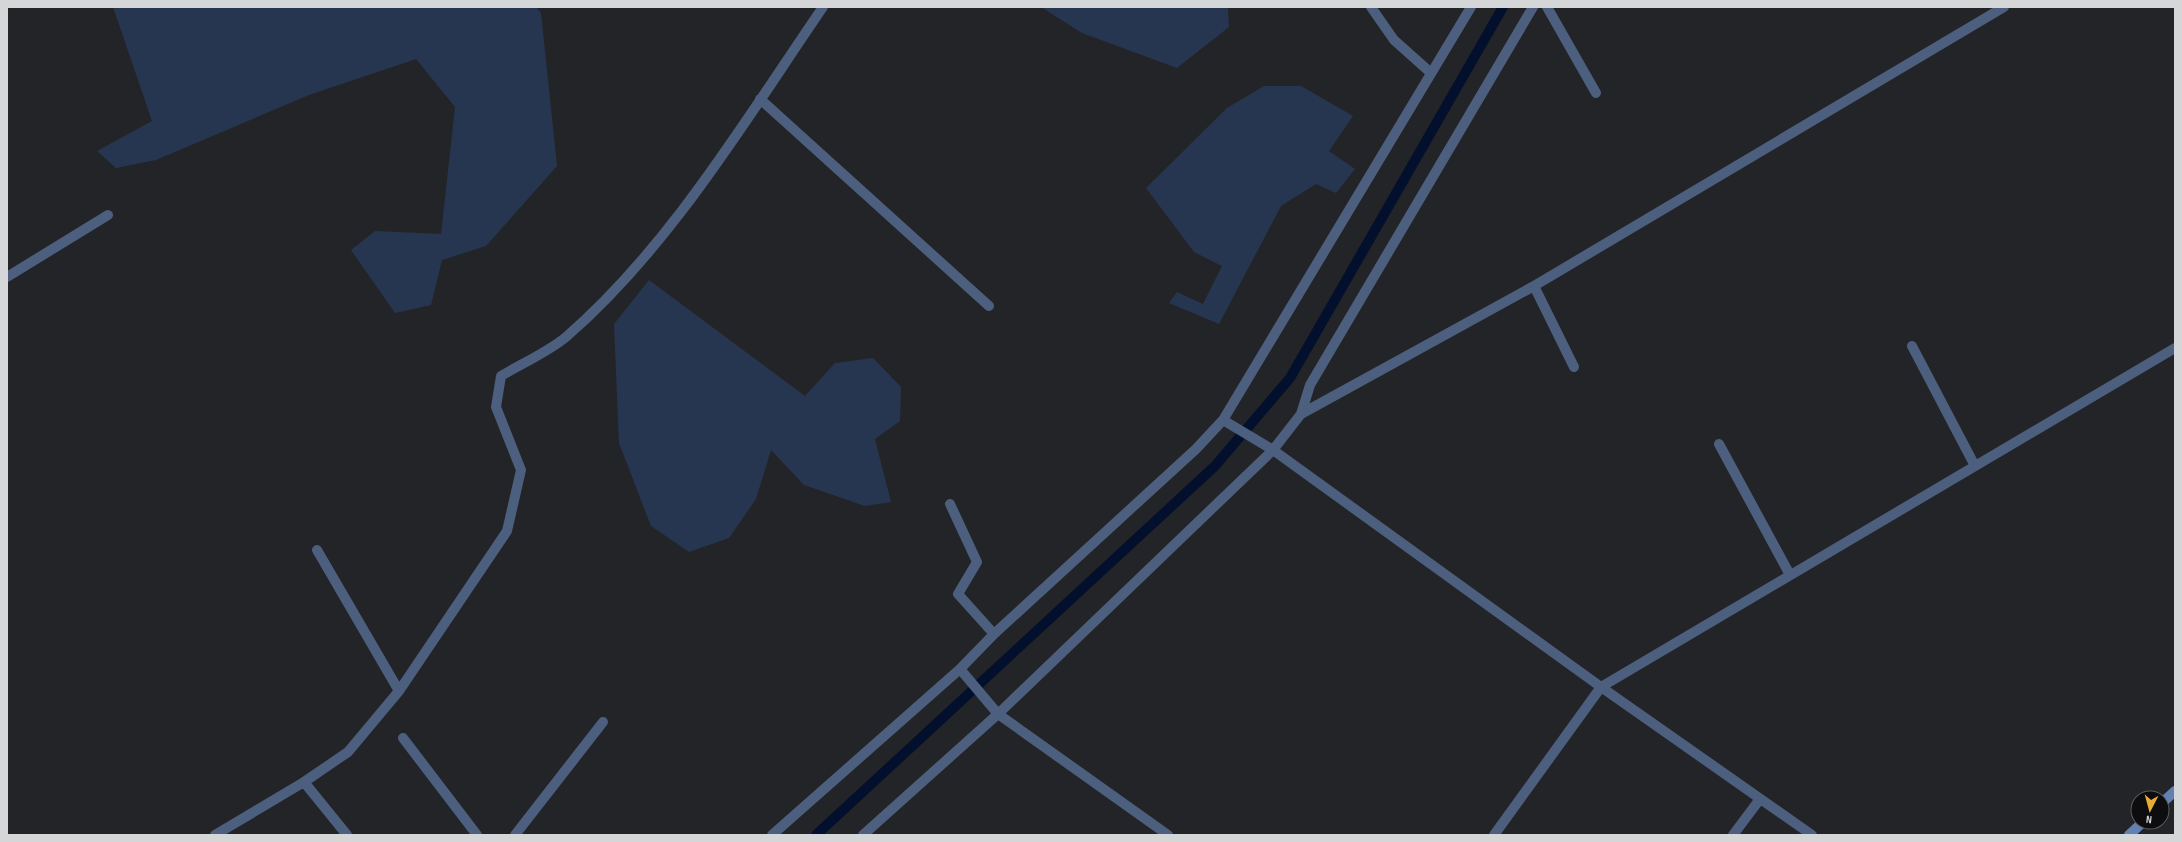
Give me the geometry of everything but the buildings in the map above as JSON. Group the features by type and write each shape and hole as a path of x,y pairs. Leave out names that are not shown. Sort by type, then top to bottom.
{"street":[{"path":"215,835 304,782 348,752 399,691 507,531 521,470 496,407 501,376 565,338 636,269 704,179 824,7"},
{"path":"1371,7 1394,40 1431,73"},
{"path":"772,835 960,669 994,634 1196,449 1223,420 1471,7"},
{"path":"1301,414 1310,385 1533,7"},
{"path":"1547,7 1596,93"},
{"path":"863,835 998,714 1270,448 1301,414 1534,286 2004,7"},
{"path":"760,98 989,306"},
{"path":"7,277 108,215"},
{"path":"1534,286 1574,367"},
{"path":"1912,346 1975,466"},
{"path":"1494,835 1601,687 2175,348"},
{"path":"1223,420 1270,448 1601,687 1812,835"},
{"path":"1719,444 1790,575"},
{"path":"950,504 977,562 958,594 994,634"},
{"path":"317,550 399,691"},
{"path":"960,669 998,714 1168,835"},
{"path":"515,835 603,722"},
{"path":"403,738 477,835"},
{"path":"304,782 347,835"},
{"path":"1733,835 1760,798"}],"shaded area":[{"path":"113,7 536,7 541,13 557,166 486,246 442,260 431,305 395,313 351,250 375,231 441,234 455,107 416,59 309,95 156,160 116,168 97,151 152,121"},
{"path":"1041,7 1228,7 1229,27 1177,68 1082,33"},
{"path":"1264,86 1301,86 1353,116 1329,151 1355,169 1336,193 1316,184 1281,206 1219,324 1169,303 1177,292 1203,304 1222,266 1194,252 1146,188 1227,108"},
{"path":"649,280 805,396 835,363 873,358 901,387 900,421 875,439 891,502 865,506 804,485 771,450 756,499 729,538 689,552 651,526 619,443 614,324"}],"waterway":[{"path":"816,835 1215,466 1290,378 1503,7"}]}
